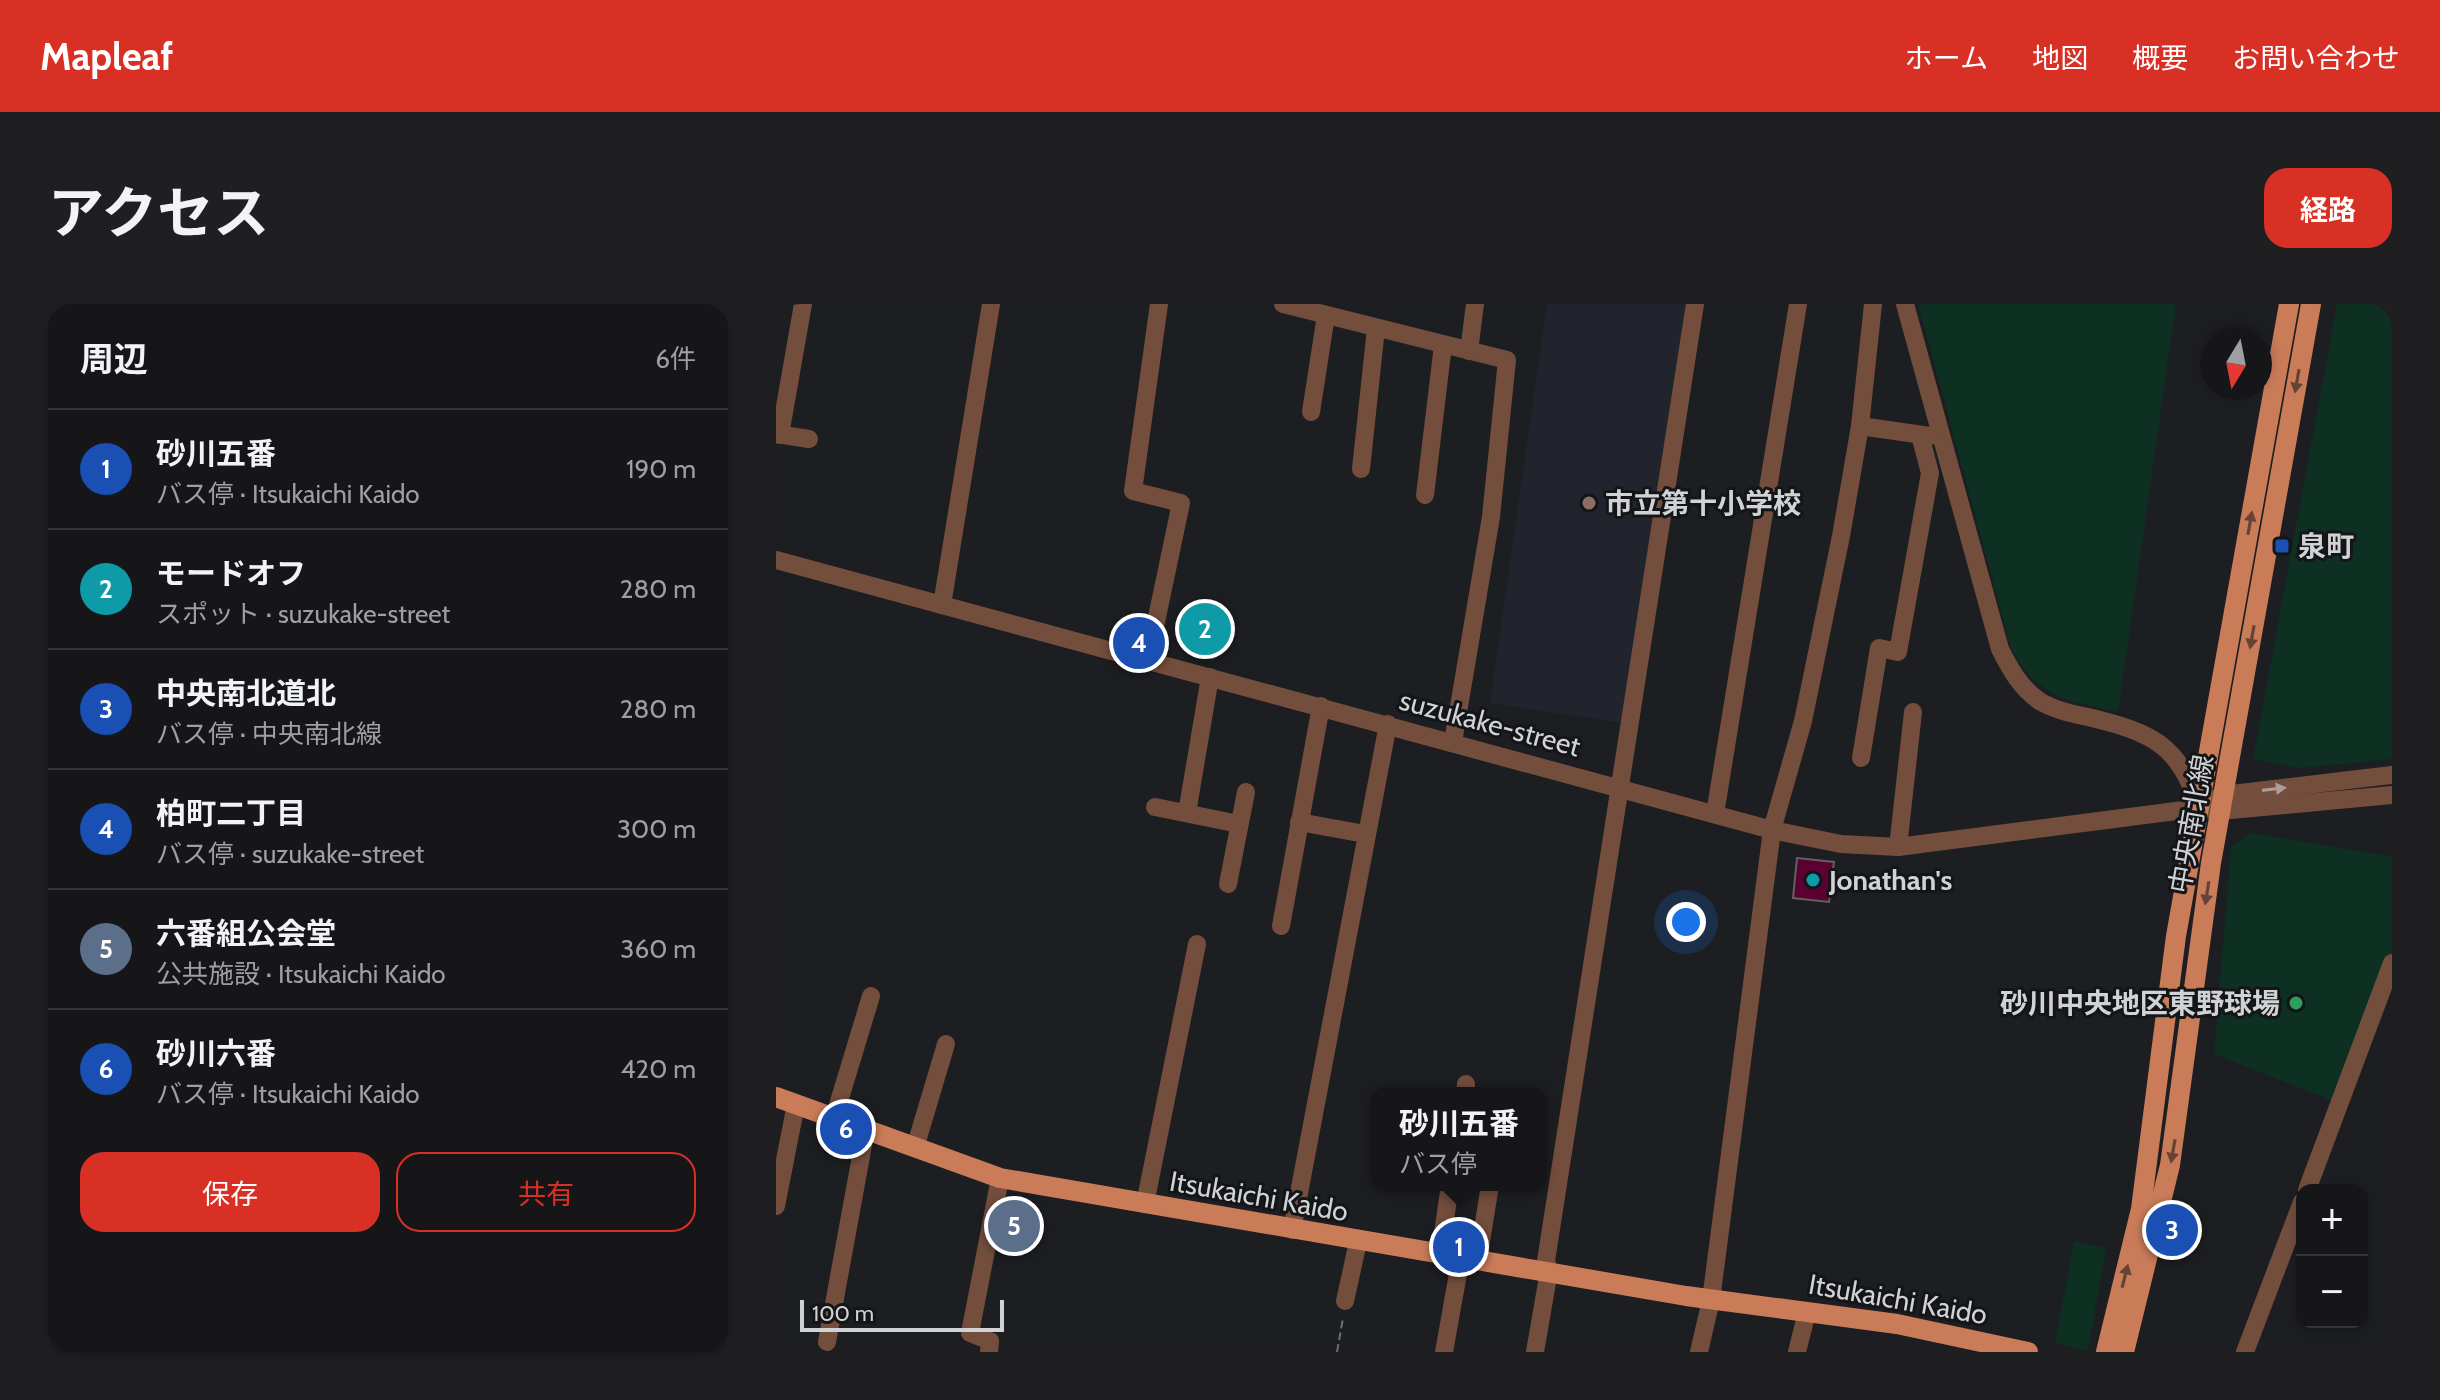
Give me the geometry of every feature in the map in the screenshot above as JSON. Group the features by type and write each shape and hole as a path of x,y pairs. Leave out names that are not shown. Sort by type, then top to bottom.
{"main road":[{"name":"中央南北線","path":"2106,1352 2141,1209 2166,997 2289,304"},
{"name":"中央南北線","path":"2124,1352 2170,1165 2222,803 2311,304"},
{"name":"Itsukaichi Kaido","path":"776,1097 1000,1178 1358,1242 1711,1300 1933,1330 2028,1352"}],"street":[{"path":"803,304 778,434 809,439"},
{"path":"942,605 991,304"},
{"path":"1148,660 1181,503 1133,491 1159,304"},
{"path":"1283,304 1507,360 1491,517 1453,742"},
{"path":"1469,351 1475,304"},
{"path":"1535,1352 1618,787 1695,304"},
{"path":"1715,814 1798,304"},
{"path":"1699,1352 1711,1300 1772,830 1803,721 1860,426 1873,304"},
{"path":"1905,304 2000,649 2011,672 2041,702 2058,710 2130,728 2164,745 2185,770 2199,808 2392,775"},
{"path":"1311,412 1326,315"},
{"path":"1361,469 1376,328"},
{"path":"1425,495 1443,345"},
{"path":"1860,426 1940,438"},
{"path":"1861,758 1879,648 1898,652 1930,473 1920,435"},
{"name":"suzukake-street","path":"776,560 1772,830 1841,844 1898,847 2199,808"},
{"path":"1187,813 1210,677"},
{"path":"1281,926 1321,706"},
{"path":"1898,847 1913,712"},
{"path":"1292,1230 1388,724"},
{"path":"1228,884 1246,792"},
{"path":"2222,803 2392,795"},
{"path":"1155,807 1239,824"},
{"path":"1299,822 1365,834"},
{"path":"1145,1204 1197,944"},
{"path":"2309,1184 2392,963"},
{"path":"834,1118 871,996"},
{"path":"915,1148 946,1044"},
{"path":"776,1206 796,1104"},
{"path":"827,1342 866,1129"},
{"path":"989,1352 990,1341 970,1333 1000,1178"},
{"path":"1440,1254 1449,1191"},
{"path":"1444,1352 1488,1191"},
{"path":"2245,1352 2296,1218"},
{"path":"1345,1301 1358,1242"},
{"path":"1797,1352 1807,1312"}],"path":[{"path":"1337,1352 1345,1301"}],"shaded area":[{"name":"市立第十小学校","path":"1547,304 1693,304 1622,723 1490,703"}],"green space":[{"path":"1918,304 2176,304 2118,712 2056,695 2032,678 2011,648"},
{"path":"2337,304 2392,304 2392,759 2300,768 2253,759"},
{"name":"砂川中央地区東野球場","path":"2250,833 2392,857 2392,952 2336,1102 2214,1054 2231,847"},
{"path":"2074,1241 2106,1248 2088,1351 2055,1343"}],"building":[{"path":"1197,603 1227,610 1213,658 1183,648"},
{"name":"Jonathan's","path":"1797,858 1834,862 1829,902 1793,898"}],"place":[{"name":"市立第十小学校","path":"1589,503"},
{"name":"泉町","path":"2282,546"},
{"name":"モードオフ","path":"1205,629"},
{"name":"柏町二丁目","path":"1139,643"},
{"name":"Jonathan's","path":"1813,880"},
{"name":"砂川中央地区東野球場","path":"2296,1003"},
{"name":"砂川六番","path":"846,1129"},
{"name":"六番組公会堂","path":"1014,1226"},
{"name":"中央南北道北","path":"2172,1230"},
{"name":"砂川五番","path":"1459,1247"}]}
